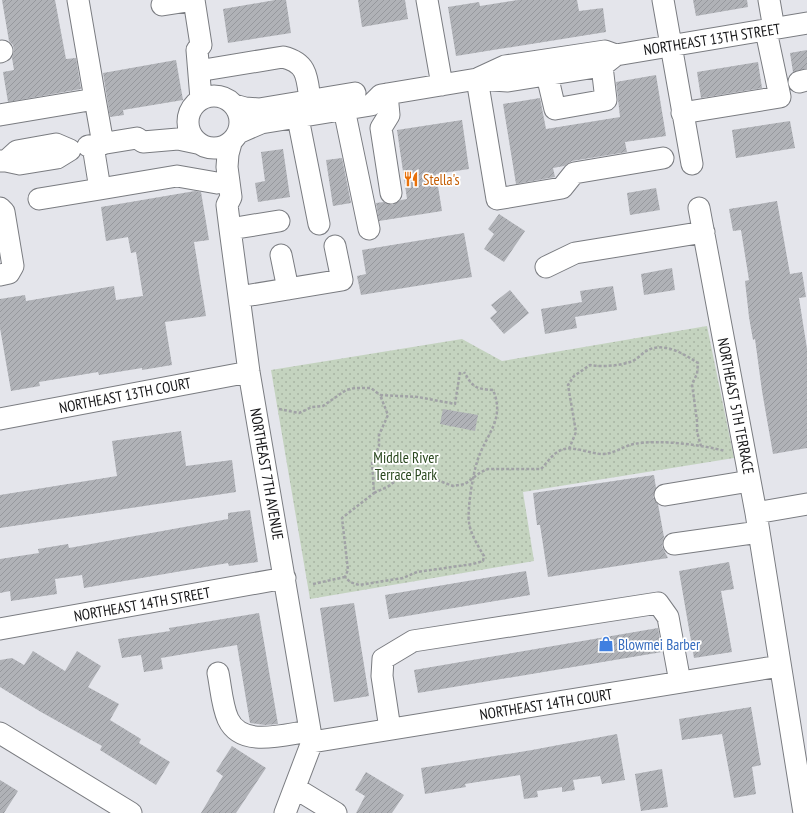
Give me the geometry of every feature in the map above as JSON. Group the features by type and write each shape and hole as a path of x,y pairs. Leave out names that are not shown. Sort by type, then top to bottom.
{"street":[{"path":"78,0 95,99 100,189"},
{"path":"162,5 194,0 201,45"},
{"path":"663,0 692,164"},
{"path":"682,113 780,97 770,30 769,0"},
{"path":"432,1 442,84"},
{"name":"NORTHEAST 13TH STREET","path":"219,100 245,108 259,109 301,106 344,109 371,105 384,95 442,84 477,79 508,81 547,75 671,46 807,24"},
{"path":"201,45 207,48 212,80 219,100"},
{"path":"3,161 20,164 57,158 70,150 137,138 143,142 178,139 218,149 235,138 240,119 219,100 196,50 201,45"},
{"name":"NORTHEAST 13TH STREET","path":"477,79 505,66 605,51 609,61"},
{"path":"210,69 283,57 294,60 302,66 307,75 301,106 319,224"},
{"path":"547,75 555,109 606,100 609,61"},
{"path":"477,79 497,199 562,188 574,173 664,158"},
{"name":"NORTHEAST 13TH STREET","path":"235,138 262,123 301,106 371,90 384,95"},
{"path":"384,95 389,115 381,128 391,193"},
{"path":"0,115 95,99"},
{"path":"200,145 188,131 188,116 191,109 219,100"},
{"path":"344,109 369,229"},
{"path":"137,138 142,129 172,123 188,116"},
{"name":"NORTHEAST 7TH AVENUE","path":"226,205 231,197 227,167 228,154 235,138"},
{"name":"NORTHEAST 7TH AVENUE","path":"200,145 212,160 220,200 226,205 249,372 311,736"},
{"path":"40,199 177,176 217,183"},
{"path":"0,208 4,212 14,266 9,273 0,275"},
{"name":"NORTHEAST 5TH TERRACE","path":"699,208 750,481 804,813"},
{"path":"230,229 279,221"},
{"path":"546,267 575,252 704,232"},
{"path":"239,297 342,280 335,246"},
{"path":"281,255 288,289"},
{"name":"NORTHEAST 13TH COURT","path":"0,419 249,372"},
{"path":"665,495 750,481"},
{"path":"674,544 757,522 807,504"},
{"name":"NORTHEAST 14TH STREET","path":"0,629 285,578"},
{"path":"390,729 382,676 384,658 413,641 658,603 668,617 680,682"},
{"name":"NORTHEAST 14TH COURT","path":"218,673 228,719 240,734 255,738 311,736 390,729 780,666"},
{"path":"0,733 132,813"},
{"path":"285,813 295,788 311,736"},
{"path":"295,788 336,813"}],"path":[{"path":"569,449 576,432 568,385 574,376 590,365 599,367 630,362 649,350 662,348 683,353 698,363 697,374 692,384 698,422 697,432 701,446"},
{"path":"345,577 350,582 359,585 403,578 417,572 473,564 483,561 484,556 469,522 477,462 498,416 498,401 493,390 480,390 473,386 462,372 455,404 418,397 380,395"},
{"path":"279,410 300,412 312,407 323,406 346,390 355,388 371,388 380,395 388,415 379,435 379,446 372,462 374,493"},
{"path":"345,577 348,570 342,518 374,493 389,486 404,474 414,473 424,475 453,486 465,484 481,472 488,469 541,469 555,453 562,449 602,454 612,453 634,444 663,442 701,446 725,451 746,460"},
{"path":"313,584 345,577"}],"green space":[{"name":"Middle River Terrace Park","path":"707,326 734,458 523,492 534,561 310,599 271,370 462,339 502,361"}],"building":[{"path":"2,0 55,0 66,59 76,58 81,89 8,102 3,72 14,70 12,58 14,51 13,45 9,41"},
{"path":"275,0 286,0 291,33 228,43 223,9"},
{"path":"358,0 405,0 408,19 362,27"},
{"path":"518,0 577,0 579,11 603,8 606,32 456,56 448,7 479,2 480,6"},
{"path":"693,0 747,0 748,7 696,16"},
{"path":"807,50 807,68 793,72 790,53"},
{"path":"176,60 183,100 123,110 124,115 110,117 103,73"},
{"path":"758,62 762,88 701,98 697,72"},
{"path":"656,75 666,136 625,142 627,152 572,161 564,166 553,168 555,177 516,184 503,104 540,98 546,129 620,117 616,82"},
{"path":"462,120 469,169 436,174 442,211 379,221 376,203 384,202 392,205 401,200 407,199 397,130"},
{"path":"790,121 795,148 736,158 732,130"},
{"path":"283,149 290,197 258,202 255,183 265,181 261,152"},
{"path":"342,158 351,203 333,206 326,160"},
{"path":"656,188 660,210 630,215 627,193"},
{"path":"195,191 201,192 209,240 194,242 206,316 165,322 172,365 99,375 98,372 39,382 40,386 11,391 0,328 0,299 25,295 26,301 114,286 116,300 143,296 136,252 131,253 128,237 106,241 101,207"},
{"path":"777,201 790,274 802,272 806,297 799,298 807,349 807,448 773,454 755,339 753,340 749,317 745,281 749,280 741,230 733,231 729,209"},
{"path":"499,214 525,231 504,262 484,249 494,234 488,229"},
{"path":"464,233 472,277 361,295 357,276 366,274 362,250"},
{"path":"672,268 675,290 644,295 641,274"},
{"path":"613,286 617,310 575,317 577,328 545,334 541,309 582,302 580,291"},
{"path":"510,290 529,313 504,334 490,318 497,312 491,305"},
{"path":"443,409 478,415 475,431 440,424"},
{"path":"181,431 186,466 232,460 236,492 0,528 0,495 117,476 112,441"},
{"path":"654,475 656,488 653,497 658,504 664,537 662,546 668,558 548,577 540,525 537,525 533,493"},
{"path":"250,510 258,562 229,566 228,563 84,588 82,575 55,579 57,594 11,601 10,591 0,593 0,559 39,553 38,549 68,544 69,548 228,519 228,513"},
{"path":"729,562 734,589 721,591 732,652 694,658 679,571"},
{"path":"526,571 530,595 389,619 385,595"},
{"path":"354,603 369,696 334,702 320,608"},
{"path":"259,613 278,724 265,725 250,723 237,645 161,658 163,669 144,672 141,655 122,658 118,639 170,631 169,628"},
{"path":"658,628 662,652 418,693 414,670"},
{"path":"33,651 65,671 77,651 101,666 88,687 119,704 110,720 141,739 139,743 170,762 156,785 100,750 102,746 0,687 0,660 12,658 24,665"},
{"path":"751,707 761,765 752,767 756,794 734,798 722,734 682,740 679,719"},
{"path":"617,734 625,780 602,784 600,776 573,780 575,790 562,792 562,787 537,791 538,797 524,799 520,775 465,784 466,787 425,794 421,768 532,750"},
{"path":"232,746 266,768 236,813 201,813 223,776 216,771"},
{"path":"662,769 668,807 641,811 635,774"},
{"path":"366,772 404,795 392,813 356,813 365,796 355,790"},
{"path":"0,780 18,791 4,813 0,813"}],"place":[{"name":"Stella's","path":"411,179"},
{"name":"Blowmei Barber","path":"606,644"}]}
